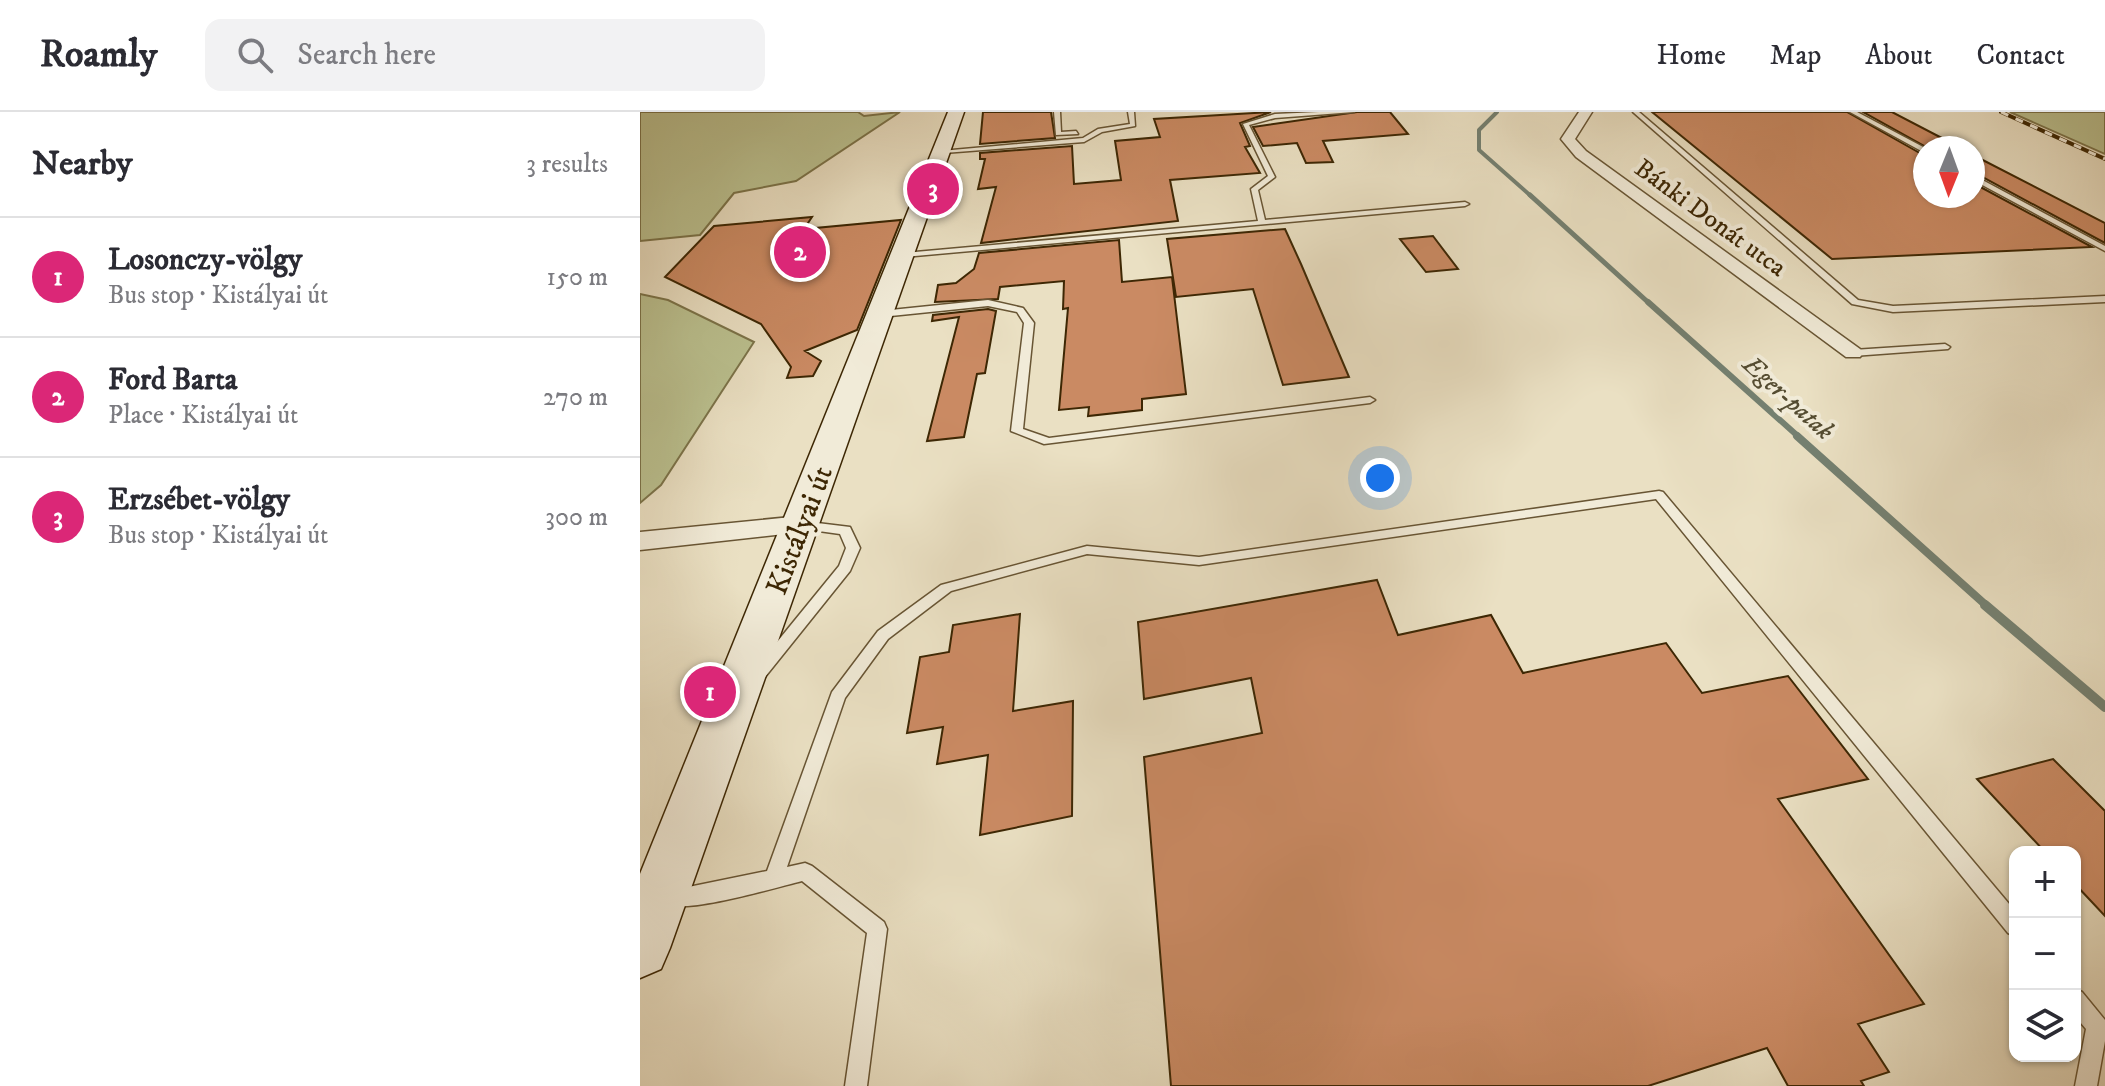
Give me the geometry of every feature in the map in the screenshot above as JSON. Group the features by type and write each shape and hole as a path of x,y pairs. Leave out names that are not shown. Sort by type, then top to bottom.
{"main road":[{"name":"Kistályai út","path":"640,948 944,151 956,112"}],"street":[{"name":"Bánki Donát utca","path":"1586,112 1573,126 1568,139 1581,154 1853,353"},
{"path":"640,541 801,525"}],"lane":[{"path":"1057,112 1058,134 1095,133 1133,125 1131,112"},
{"path":"1262,222 1254,189 1272,177 1246,124 1275,116 1351,112"},
{"path":"1636,112 1855,302 1893,309 2105,299"},
{"path":"1853,112 1913,144"},
{"path":"944,151 1084,140 1095,133"},
{"path":"1985,184 2105,249"},
{"path":"904,255 1465,204"},
{"path":"881,314 988,303 1020,310 1029,323 1017,431 1048,442 1370,400"},
{"path":"1853,353 1945,347"},
{"path":"774,879 838,696 883,635 946,588 1087,550 1199,561 1659,495 2009,919"},
{"path":"734,704 813,612 845,568 853,548 845,530 801,525"},
{"path":"659,899 700,895 805,872 877,929 856,1086"},
{"path":"2081,1006 2097,1026 2086,1086"}],"green space":[{"path":"640,112 858,112 864,116 900,112 796,181 734,193 700,235 640,241"},
{"path":"2010,112 2105,112 2105,154"},
{"path":"640,294 668,300 754,342 661,485 640,503"}],"building":[{"path":"983,112 1051,112 1055,138 980,144"},
{"path":"1271,112 1240,123 1250,146 1245,147 1260,173 1170,180 1178,221 981,243 996,187 978,189 985,159 980,159 980,153 1072,146 1074,184 1121,180 1115,141 1160,137 1154,119"},
{"path":"1357,112 1390,112 1408,134 1323,141 1333,162 1306,163 1297,143 1263,146 1253,127"},
{"path":"1652,112 1847,112 1913,149 1913,208 1985,208 1985,189 2092,247 1832,259"},
{"path":"1863,112 1892,112 1938,136 1913,136 1913,140"},
{"path":"1985,161 2105,223 2105,243 1985,178"},
{"path":"812,217 804,229 901,220 857,330 805,351 821,361 813,376 787,378 791,367 761,324 665,277 714,226"},
{"path":"1285,229 1349,377 1283,385 1253,289 1176,297 1167,239"},
{"path":"1433,236 1458,269 1426,272 1400,239"},
{"path":"1119,240 1122,282 1172,277 1186,394 1142,399 1142,410 1088,416 1089,407 1059,410 1068,308 1063,309 1064,281 1000,287 998,299 935,302 938,285 956,283 974,269 979,253"},
{"path":"988,309 996,311 985,373 977,374 964,437 927,441 959,317 932,321 933,315"},
{"path":"1377,580 1398,635 1491,615 1523,673 1666,643 1702,693 1788,676 1868,779 1778,799 1924,1004 1858,1024 1889,1072 1861,1081 1864,1086 1788,1086 1767,1048 1648,1086 1171,1086 1144,757 1262,733 1251,678 1144,699 1138,622"},
{"path":"1020,614 1013,711 1073,701 1072,816 980,835 988,755 937,764 943,727 907,733 920,657 949,652 953,625"},
{"path":"2053,759 2105,811 2105,916 2081,890 2081,846 2039,846 1977,779"}],"waterway":[{"name":"Eger-patak","path":"1497,112 1479,130 1479,150 1532,197"},
{"name":"Eger-patak","path":"1530,195 1650,304"},
{"name":"Eger-patak","path":"1648,302 1800,438"},
{"name":"Eger-patak","path":"1797,436 1988,607"},
{"name":"Eger-patak","path":"1985,605 2105,707"}],"railway":[{"path":"2001,112 2105,159"}],"place":[{"name":"Erzsébet-völgy","path":"933,189"},
{"name":"Ford Barta","path":"800,252"},
{"name":"Losonczy-völgy","path":"710,692"}]}
